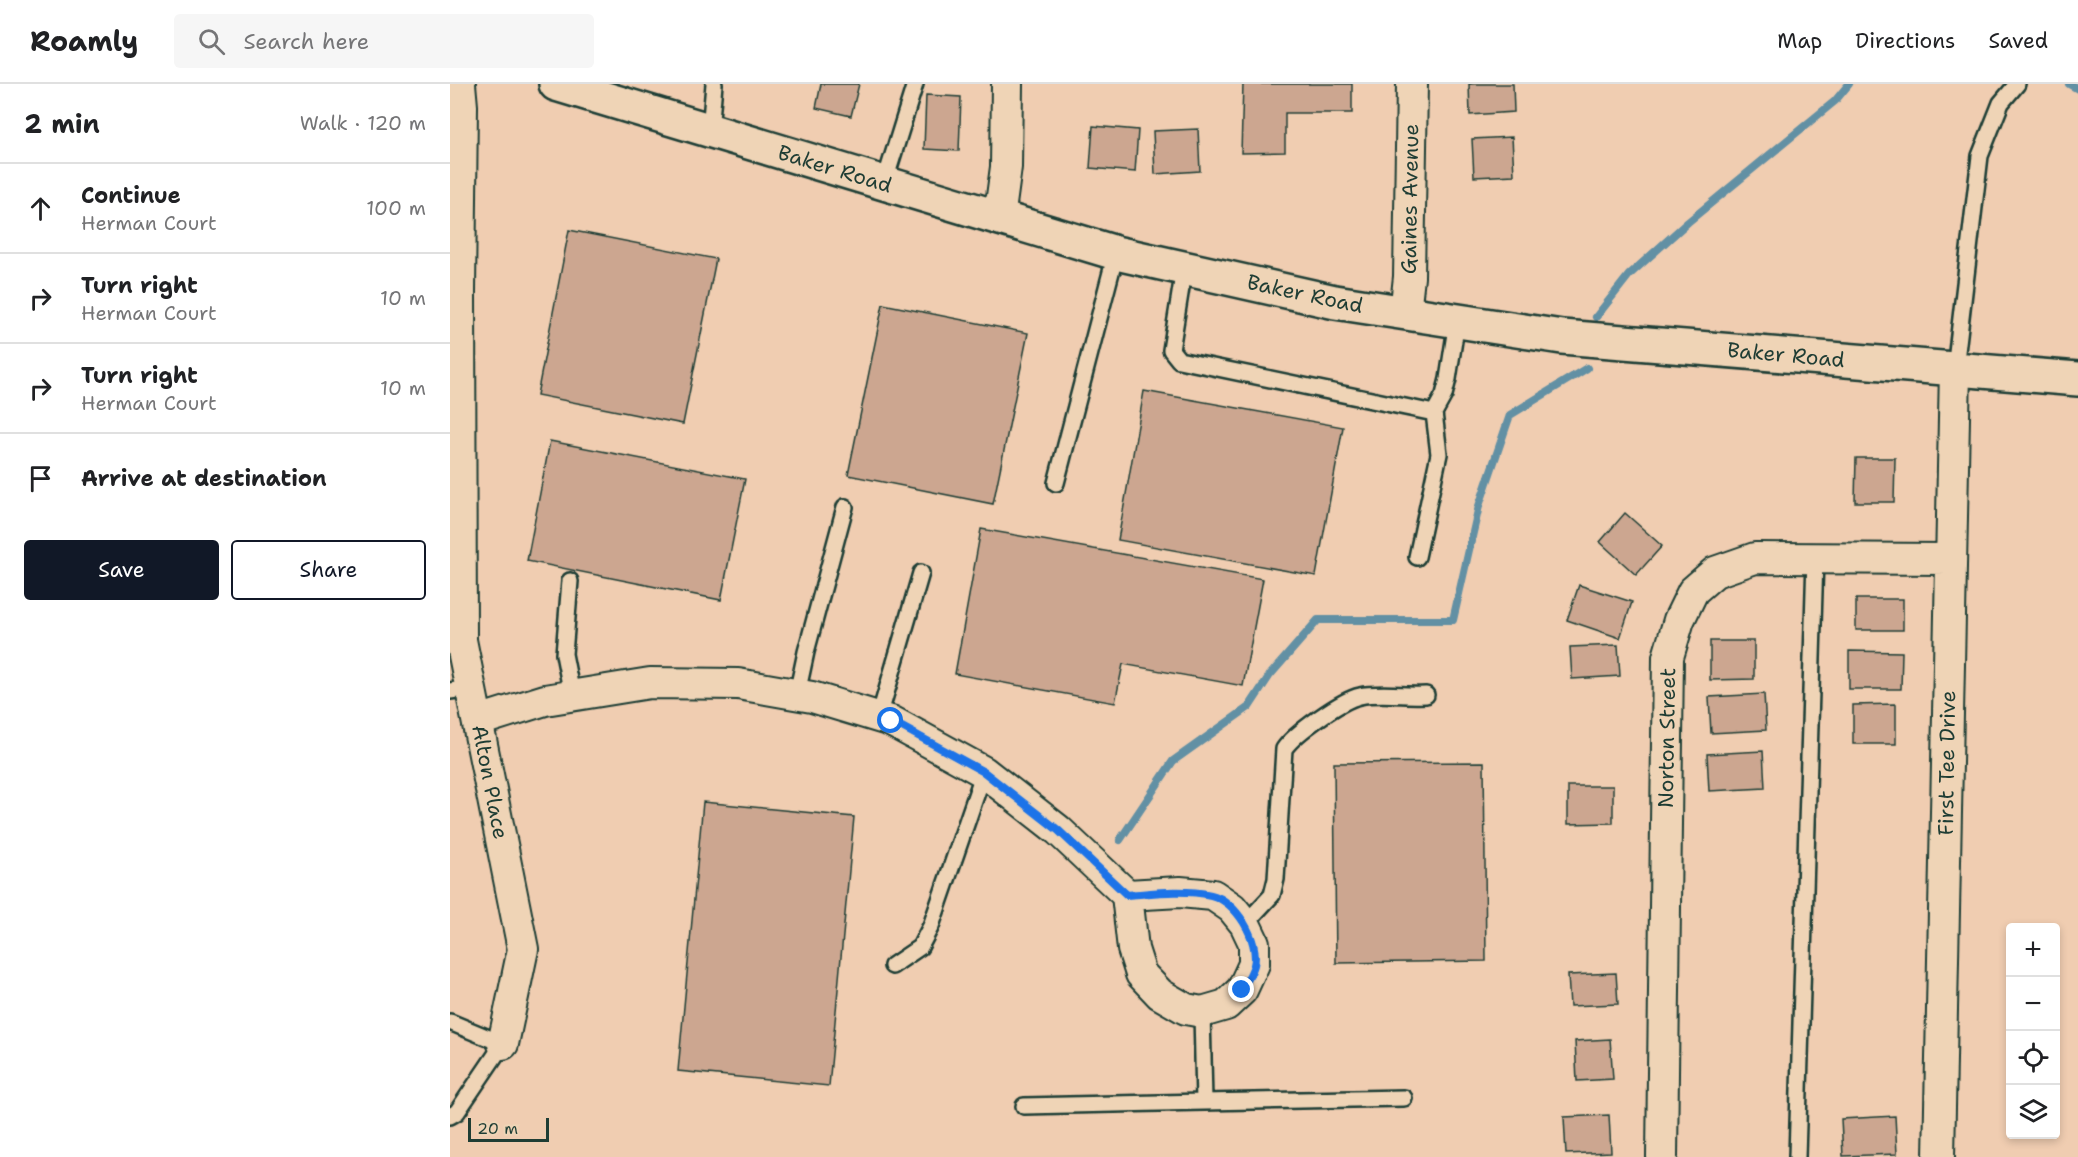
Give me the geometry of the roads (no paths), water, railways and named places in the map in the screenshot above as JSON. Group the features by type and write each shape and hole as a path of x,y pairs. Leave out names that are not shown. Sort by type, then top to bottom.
{"street":[{"name":"Alton Place","path":"460,84 462,106 455,291 460,690 478,721 523,949 503,1044"},
{"name":"Baker Road","path":"556,84 1116,253 1335,302 1562,337 2078,379"},
{"path":"999,219 1006,167 1007,84"},
{"name":"Gaines Avenue","path":"1405,313 1409,276 1412,84"},
{"name":"First Tee Drive","path":"1940,1157 1955,369"},
{"name":"Norton Street","path":"1662,1157 1668,657 1679,620 1693,591 1715,572 1755,558 1950,559"},
{"path":"478,721 545,700 650,683 738,684 812,697 891,721 984,772 1058,830 1127,895 1133,949 1141,974 1160,994 1186,1009 1202,1012 1226,1005 1242,990 1254,964 1254,943 1245,924 1232,908 1213,895 1180,892 1127,895"}],"lane":[{"path":"710,131 714,84"},
{"path":"884,184 915,84"},
{"path":"1955,369 1980,156 2001,102 2017,84"},
{"path":"1056,483 1116,253"},
{"path":"1184,268 1171,350 1179,360 1434,413"},
{"path":"1418,556 1439,454 1434,413 1446,387 1457,321"},
{"path":"797,694 845,507"},
{"path":"1797,1157 1815,558"},
{"path":"879,717 921,573"},
{"path":"570,581 564,654 572,695"},
{"path":"1245,924 1272,895 1276,879 1284,749 1291,739 1346,702 1361,696 1426,695"},
{"path":"892,966 920,946 931,926 984,772"},
{"path":"1202,1012 1204,1102"},
{"path":"450,1022 503,1044 457,1112 450,1116"},
{"path":"1024,1106 1404,1098"}],"waterway":[{"path":"1596,317 1629,275 1688,222 1835,101 1849,84"},
{"path":"2069,84 2078,89"},
{"path":"1120,840 1173,761 1249,707 1270,675 1318,620 1453,620 1479,506 1510,415 1587,368"}]}
